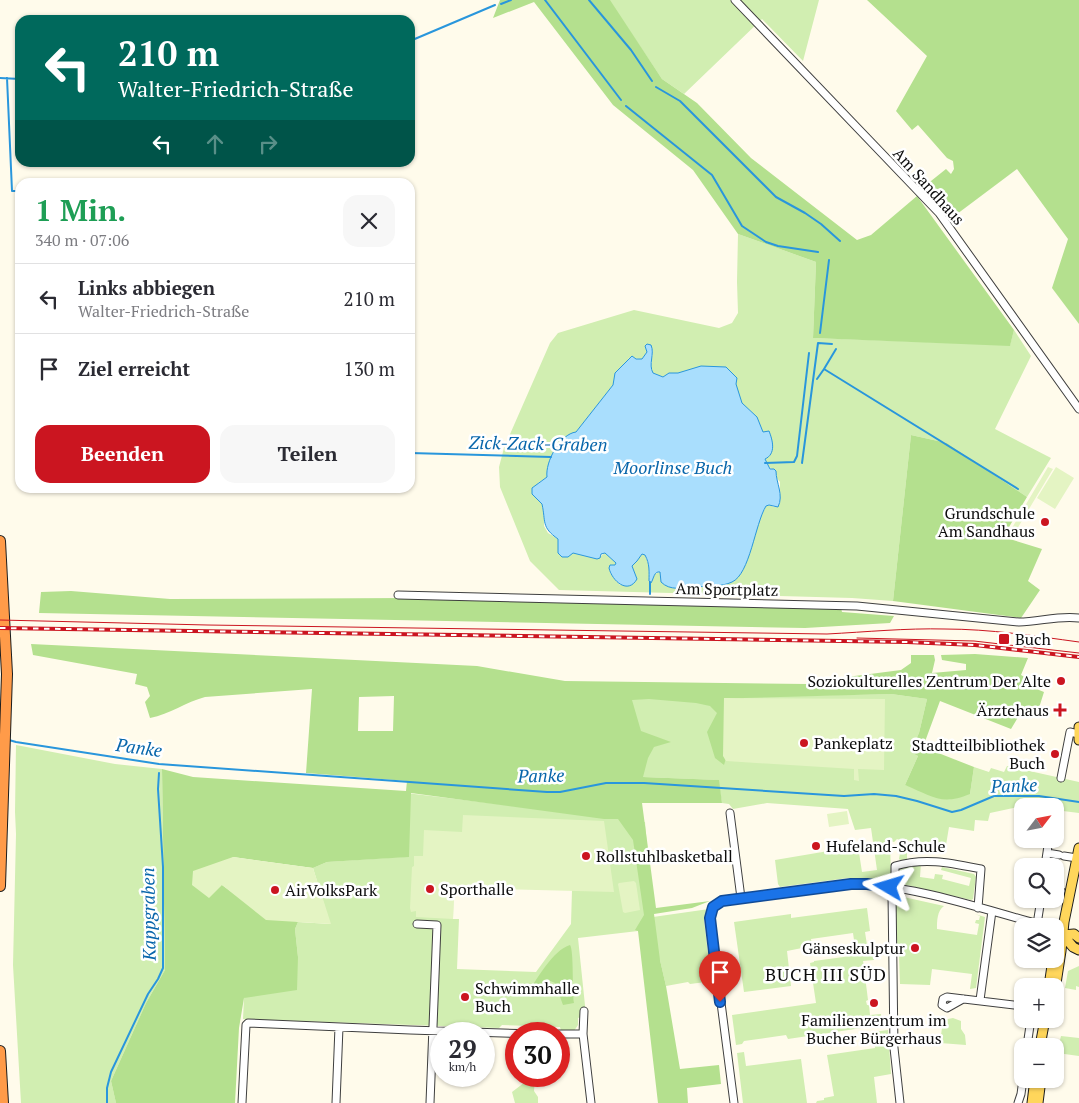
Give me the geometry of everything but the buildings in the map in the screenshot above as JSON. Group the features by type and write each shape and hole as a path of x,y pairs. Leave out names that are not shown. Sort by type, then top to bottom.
{"highway":[{"path":"0,542 6,638 0,886"},
{"path":"0,1051 2,1103"}],"main road":[{"path":"1079,727 1079,740"},
{"path":"1063,918 1078,853"},
{"path":"1064,933 1074,934 1079,938"},
{"path":"1064,938 1079,950"},
{"path":"1032,1103 1034,1088"},
{"path":"1038,1103 1040,1088"}],"street":[{"name":"Am Sandhaus","path":"735,0 939,213 1079,409"},
{"name":"Am Sportplatz","path":"398,595 856,606 1019,622 1055,618 1079,618"},
{"path":"1060,778 1070,732 1079,734"},
{"path":"730,813 741,898"},
{"path":"1046,858 1048,848"},
{"path":"1047,853 1062,856 1078,853"},
{"path":"900,1103 894,1048 892,894 895,883 895,866 927,860 981,869 978,908"},
{"path":"734,1103 710,918 713,907 718,902 851,884 867,884 893,888 1016,918"},
{"path":"1038,918 1040,908"},
{"path":"980,1000 992,911"},
{"path":"417,924 437,925 432,1022"},
{"path":"963,999 1014,1005"},
{"path":"584,1011 583,1034 591,1103"},
{"path":"242,1103 246,1025 248,1023 430,1031"},
{"path":"336,1103 339,1027"},
{"path":"570,1034 583,1034"},
{"path":"430,1087 430,1103"},
{"path":"1018,1103 1022,1088"}],"green space":[{"path":"500,0 610,0 662,79 697,103 751,158 857,240 871,235 917,196 1014,330 1010,346 813,338 816,262 738,234 693,170 613,105 534,2 493,18"},
{"path":"609,0 819,0 803,61 762,19 684,94 662,79"},
{"path":"867,0 1079,0 1079,324 1052,288 1068,239 1017,169 949,220 921,189 946,169 951,174 954,169 953,161 947,158 918,125 912,130 896,111 927,56"},
{"path":"738,234 816,262 813,338 1010,345 1014,330 1031,356 995,429 1051,458 1027,497 947,443 911,435 893,601 852,598 559,590 530,561 500,487 499,467 504,448 550,343 558,333 634,310 719,328 732,323 738,313","holes":["653,350 651,368 653,373 663,377 669,373 726,367 736,377 735,384 742,403 757,417 763,432 767,432 766,460 768,465 776,471 776,477 780,482 780,503 774,507 766,506 730,583 673,588 661,582 660,572 655,574 653,579 649,581 649,566 645,555 642,554 632,566 637,579 620,585 610,573 616,563 605,553 597,559 573,553 558,539 548,533 544,526 538,483 547,477 576,432 613,385 615,373 629,358 642,359 647,352"]},
{"path":"911,435 947,443 1027,497 1003,537 1042,549 1028,581 1040,590 1021,618 893,601"},
{"path":"1048,467 1053,469 1014,534 1009,533"},
{"path":"1056,467 1074,478 1055,509 1037,498"},
{"path":"71,591 170,599 408,598 841,608 842,612 894,616 890,623 805,628 39,613 41,592"},
{"path":"31,644 477,666 565,681 832,684 839,678 901,670 911,663 911,655 934,655 935,660 932,673 966,670 966,664 942,660 941,655 975,654 1028,658 1021,675 1030,680 1029,686 1044,692 1038,711 1021,706 1017,719 1011,729 940,701 923,747 974,767 970,794 951,799 930,796 905,785 918,756 910,752 919,733 927,699 891,694 744,698 724,765 715,758 707,732 717,713 710,706 649,699 632,700 641,731 671,742 654,747 648,758 643,777 719,780 722,803 642,803 656,908 710,901 692,908 654,914 660,960 680,1069 719,1065 721,1084 687,1088 688,1103 658,1103 638,931 635,930 644,915 633,840 618,819 604,819 411,793 409,857 327,862 313,868 233,857 222,885 236,895 298,922 295,929 298,957 297,990 244,998 239,1028 235,1103 116,1103 111,1081 146,1003 165,970 162,769 193,777 406,791 407,781 306,773 312,689 205,697 150,718 145,702 150,696 147,687 135,684 137,674 33,655","holes":["394,696 393,731 358,731 359,697"]},
{"path":"891,694 927,699 919,733 910,752 918,756 905,785 970,794 974,767 989,772 991,768 1004,772 1007,766 1079,782 1079,813 1064,811 1064,798 1014,798 1014,808 990,813 988,821 975,820 974,831 949,827 946,845 905,840 903,852 907,853 907,859 901,861 899,859 902,841 897,839 894,842 890,841 891,879 889,881 848,878 780,887 775,860 858,846 862,872 877,870 871,828 855,830 848,809 767,803 733,809 729,804 722,803 718,780 643,777 631,699"},
{"name":"Pankeplatz","path":"724,698 885,699 884,770 858,769 859,781 854,780 854,769 726,761 723,756"},
{"path":"16,745 115,764 162,769 165,970 146,1003 111,1081 116,1103 21,1103 13,965"},
{"path":"406,793 645,822 653,917 709,909 708,917 704,920 712,987 706,982 690,984 688,982 666,986 660,960 638,931 578,938 586,1015 578,1018 578,1025 574,1031 570,1031 570,1022 505,1022 505,1025 499,1028 495,1028 495,1022 430,1022 430,1026 243,1019 244,998 298,957 295,929 298,922 330,924 313,868 327,862 403,857","holes":["500,887 572,890 571,924 536,972 457,969 459,919 453,919 454,888 500,890"]},
{"path":"847,811 849,824 829,827 827,814"},
{"path":"463,815 604,821 614,892 454,888 453,919 416,917 416,911 411,912 410,908 412,867 414,866 414,856 423,856 424,830 462,832"},
{"name":"AirVolksPark","path":"233,857 313,868 331,924 266,920 222,885 209,898 192,885 193,871"},
{"path":"921,863 920,877 934,879 935,874 943,875 942,879 969,886 971,878 941,870 942,867 974,874 976,877 973,899 898,883 898,869"},
{"path":"634,881 636,883 640,910 625,913 623,912 618,884"},
{"path":"899,896 944,906 939,913 937,929 977,935 979,924 975,923 976,920 979,920 980,916 975,914 985,917 976,988 970,989 972,974 932,969 930,985 900,984 899,955 895,953 894,897"},
{"path":"867,908 870,931 865,932 867,945 855,947 853,933 811,939 812,946 787,951 791,986 744,992 734,922 791,914 791,918"},
{"path":"570,945 574,1003 563,1005 555,983 548,980 541,996 527,994 552,959"},
{"path":"873,953 874,960 863,961 865,971 862,971 863,976 865,976 868,1000 866,1001 867,1005 869,1005 870,1015 881,1014 882,1025 788,1039 786,1035 744,1041 742,1044 736,1045 732,1015 816,1003 810,963"},
{"path":"1079,966 1079,987 1076,986 1076,990 1065,988 1068,971"},
{"path":"953,1018 961,1021 961,1029 965,1035 966,1045 940,1043 943,1020"},
{"path":"888,1030 891,1074 874,1077 877,1103 816,1103 817,1101 824,1100 824,1098 834,1096 827,1055 875,1048 873,1032"},
{"path":"1061,1036 1079,1038 1079,1056 1064,1054 1064,1038 1061,1038"},
{"path":"744,1052 746,1066 801,1059 807,1103 743,1103 737,1053"},
{"path":"519,1087 534,1087 538,1103 515,1103 512,1092"}],"water":[{"name":"Moorlinse Buch","path":"647,344 651,345 652,348 651,366 653,373 663,377 669,373 678,373 701,366 726,367 737,378 736,384 742,403 757,417 763,432 769,431 772,451 765,459 770,469 776,471 780,502 778,507 766,506 748,559 738,577 728,584 672,588 661,582 660,572 655,574 651,583 649,581 648,562 645,555 642,554 632,566 637,579 633,584 625,586 613,577 609,568 610,565 615,565 616,563 605,553 601,554 600,558 597,559 573,553 568,557 562,557 558,553 558,539 549,531 544,520 542,504 532,494 532,488 547,477 548,464 559,443 570,434 576,432 613,385 615,373 632,356 636,359 642,359 647,352 645,346"}],"waterway":[{"path":"501,4 511,0"},
{"path":"545,0 621,100"},
{"path":"589,0 631,50 652,81"},
{"path":"415,39 495,5"},
{"name":"Zick-Zack-Graben","path":"0,78 15,79"},
{"name":"Zick-Zack-Graben","path":"7,78 12,191 15,191"},
{"path":"656,87 680,101 776,197 805,213 840,241"},
{"path":"626,106 712,175 742,226 766,242 778,246 818,252"},
{"path":"820,333 829,260"},
{"path":"802,463 818,343 832,344"},
{"path":"836,349 824,369 1018,489"},
{"name":"Zick-Zack-Graben","path":"765,463 794,462 797,456 809,353"},
{"path":"817,379 824,369"},
{"name":"Zick-Zack-Graben","path":"415,453 551,457"},
{"path":"650,582 650,594"},
{"name":"Panke","path":"9,740 159,764 547,792 560,792 606,783 644,783 844,796 874,794 896,796 952,812 994,796 1039,796 1079,802"},
{"name":"Kappgraben","path":"107,1103 107,1088 111,1072 148,994 163,968 163,867 158,789 159,773"}],"tram line":[{"path":"0,620 827,634 916,629 962,629 1012,633 1079,642"},
{"path":"857,638 974,641 1079,653"}],"railway":[{"path":"0,628 907,642 975,645 1079,657"}],"place":[{"name":"Grundschule Am Sandhaus","path":"1045,522"},
{"name":"Buch","path":"1004,639"},
{"name":"Soziokulturelles Zentrum Der Alte","path":"1061,681"},
{"name":"Ärztehaus","path":"1060,710"},
{"name":"Pankeplatz","path":"804,743"},
{"name":"Stadtteilbibliothek Buch","path":"1055,754"},
{"name":"Hufeland-Schule","path":"816,846"},
{"name":"Rollstuhlbasketball","path":"586,856"},
{"name":"Sporthalle","path":"430,889"},
{"name":"AirVolksPark","path":"275,890"},
{"name":"Gänseskulptur","path":"915,948"},
{"name":"Schwimmhalle Buch","path":"465,997"},
{"name":"Familienzentrum im Bucher Bürgerhaus","path":"874,1003"}],"district":[{"name":"BUCH III SÜD","path":"826,975"}],"route":[{"path":"720,1002 710,918 713,907 718,902 851,884 889,887"}]}
